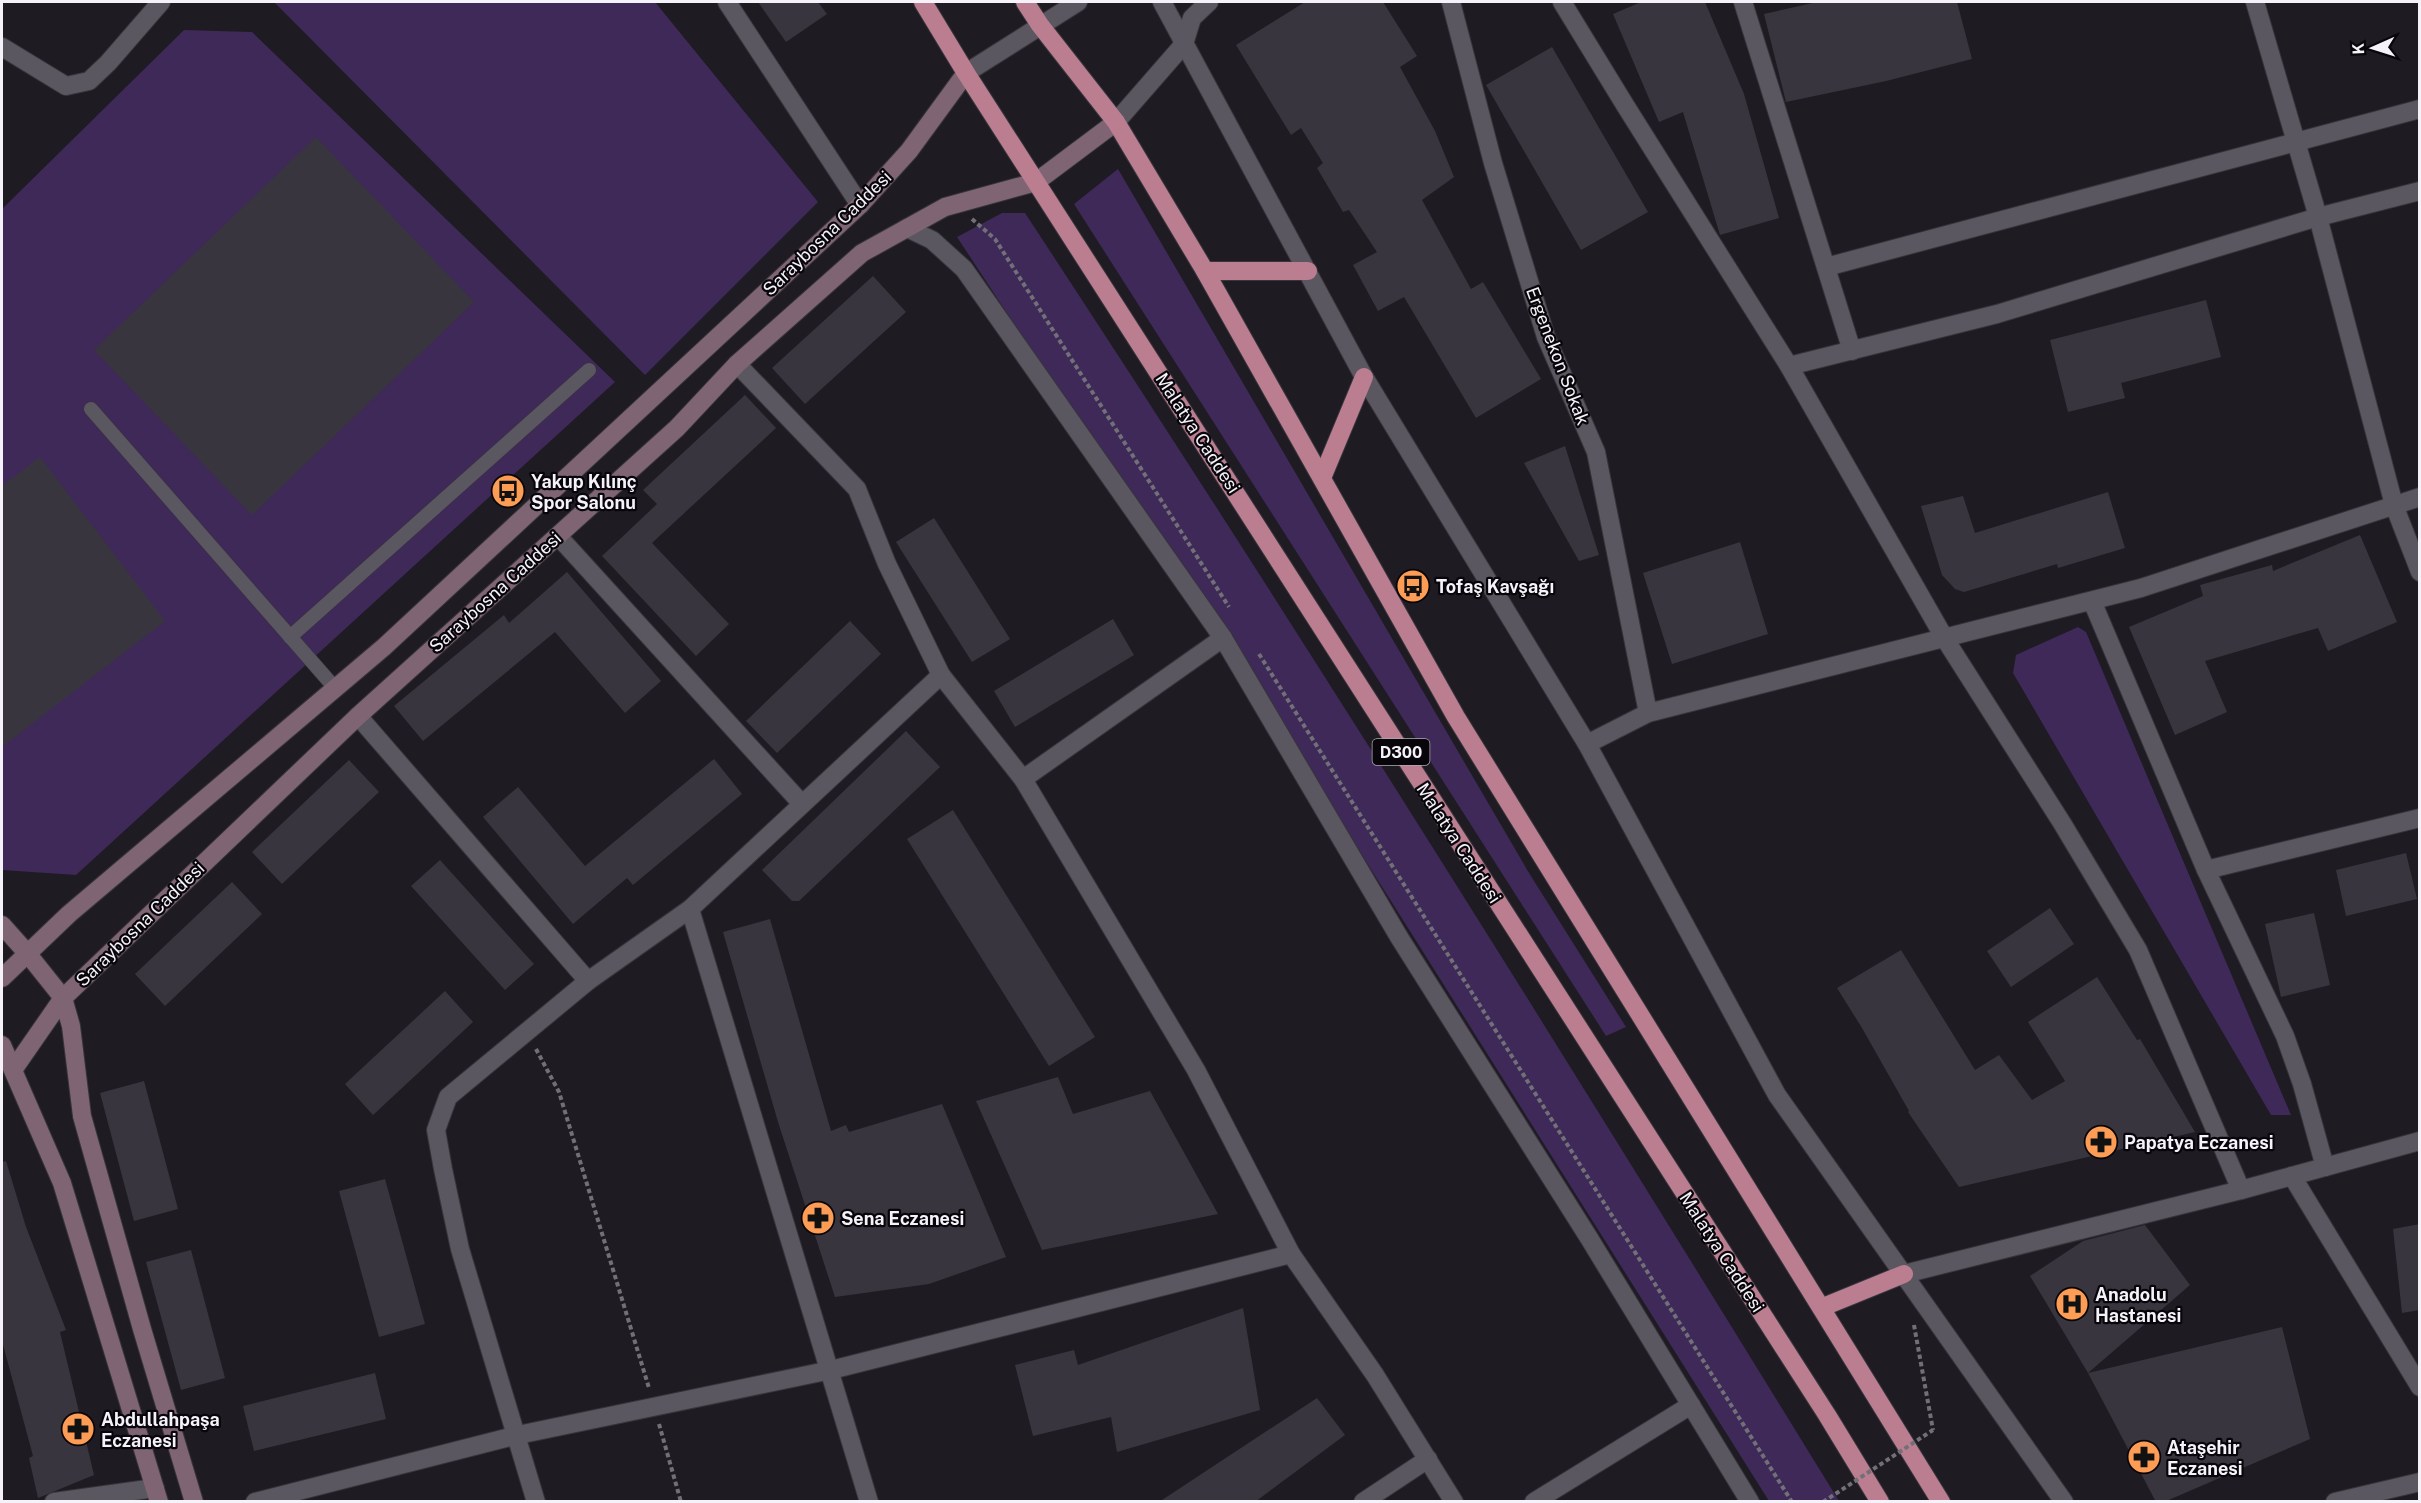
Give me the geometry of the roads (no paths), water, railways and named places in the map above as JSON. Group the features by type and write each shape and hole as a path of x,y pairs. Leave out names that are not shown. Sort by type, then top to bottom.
{"highway":[{"name":"Malatya Caddesi","path":"923,2 966,73 1827,1415 1880,1502"},
{"path":"1025,2 1040,25 1116,122 1205,272 1456,717 1823,1307 1941,1502"},
{"path":"1205,272 1308,271"},
{"path":"1322,478 1364,377"},
{"path":"1823,1307 1904,1274"}],"main road":[{"name":"Saraybosna Caddesi","path":"2,978 69,914 393,639 860,205 909,151 966,73"},
{"name":"Saraybosna Caddesi","path":"7,1072 63,998 358,717 677,428 736,364 862,253 945,207 1036,182 1116,122"},
{"path":"2,925 63,998 71,1026 82,1116 141,1329 194,1502"},
{"path":"2,1045 7,1072 62,1183 157,1495"}],"street":[{"path":"2,47 66,86 89,81 108,63 160,2"},
{"path":"728,2 860,205"},
{"path":"966,73 1078,2"},
{"path":"1162,2 1364,377 1587,744 1777,1095 2064,1502"},
{"path":"1116,122 1184,44 1192,18 1209,2"},
{"name":"Ergenekon Sokak","path":"1451,2 1493,163 1546,337 1596,452 1648,713"},
{"path":"1562,2 1624,105 1789,366 1945,639 2062,823 2138,950 2241,1190"},
{"path":"1747,2 1852,351"},
{"path":"2255,2 2319,217 2394,505 2420,572"},
{"path":"1826,267 2420,109"},
{"path":"1789,366 1997,314 2319,217 2420,191"},
{"path":"907,228 932,240 964,269 1223,638 1399,937 1589,1238 1750,1502"},
{"path":"736,364 857,489 887,564 941,675 1023,779 1196,1070 1292,1254 1375,1375 1454,1502"},
{"path":"1587,744 1648,713 2141,588 2420,496"},
{"path":"558,536 802,804"},
{"path":"2092,601 2206,870 2285,1036 2302,1084 2325,1167"},
{"path":"1023,779 1223,638"},
{"path":"536,1502 518,1435 460,1249 436,1130 448,1097 588,981 690,909 941,675"},
{"path":"358,717 588,981"},
{"path":"2206,870 2420,818"},
{"path":"690,909 869,1502"},
{"path":"1904,1274 2241,1190 2420,1141"},
{"path":"2292,1176 2420,1387"},
{"path":"255,1502 518,1435 831,1370 1292,1254"},
{"path":"1534,1502 1691,1405"},
{"path":"1363,1502 1428,1459"},
{"path":"2335,1502 2420,1482"},
{"path":"54,1502 157,1495"}],"lane":[{"path":"290,637 589,370"},
{"path":"91,409 335,688"}],"place":[{"name":"Yakup Kılınç Spor Salonu","path":"508,491"},
{"name":"Tofaş Kavşağı","path":"1413,586"},
{"name":"Papatya Eczanesi","path":"2101,1142"},
{"name":"Sena Eczanesi","path":"818,1218"},
{"name":"Anadolu Hastanesi","path":"2072,1304"},
{"name":"Abdullahpaşa Eczanesi","path":"78,1429"},
{"name":"Ataşehir Eczanesi","path":"2144,1457"}]}
